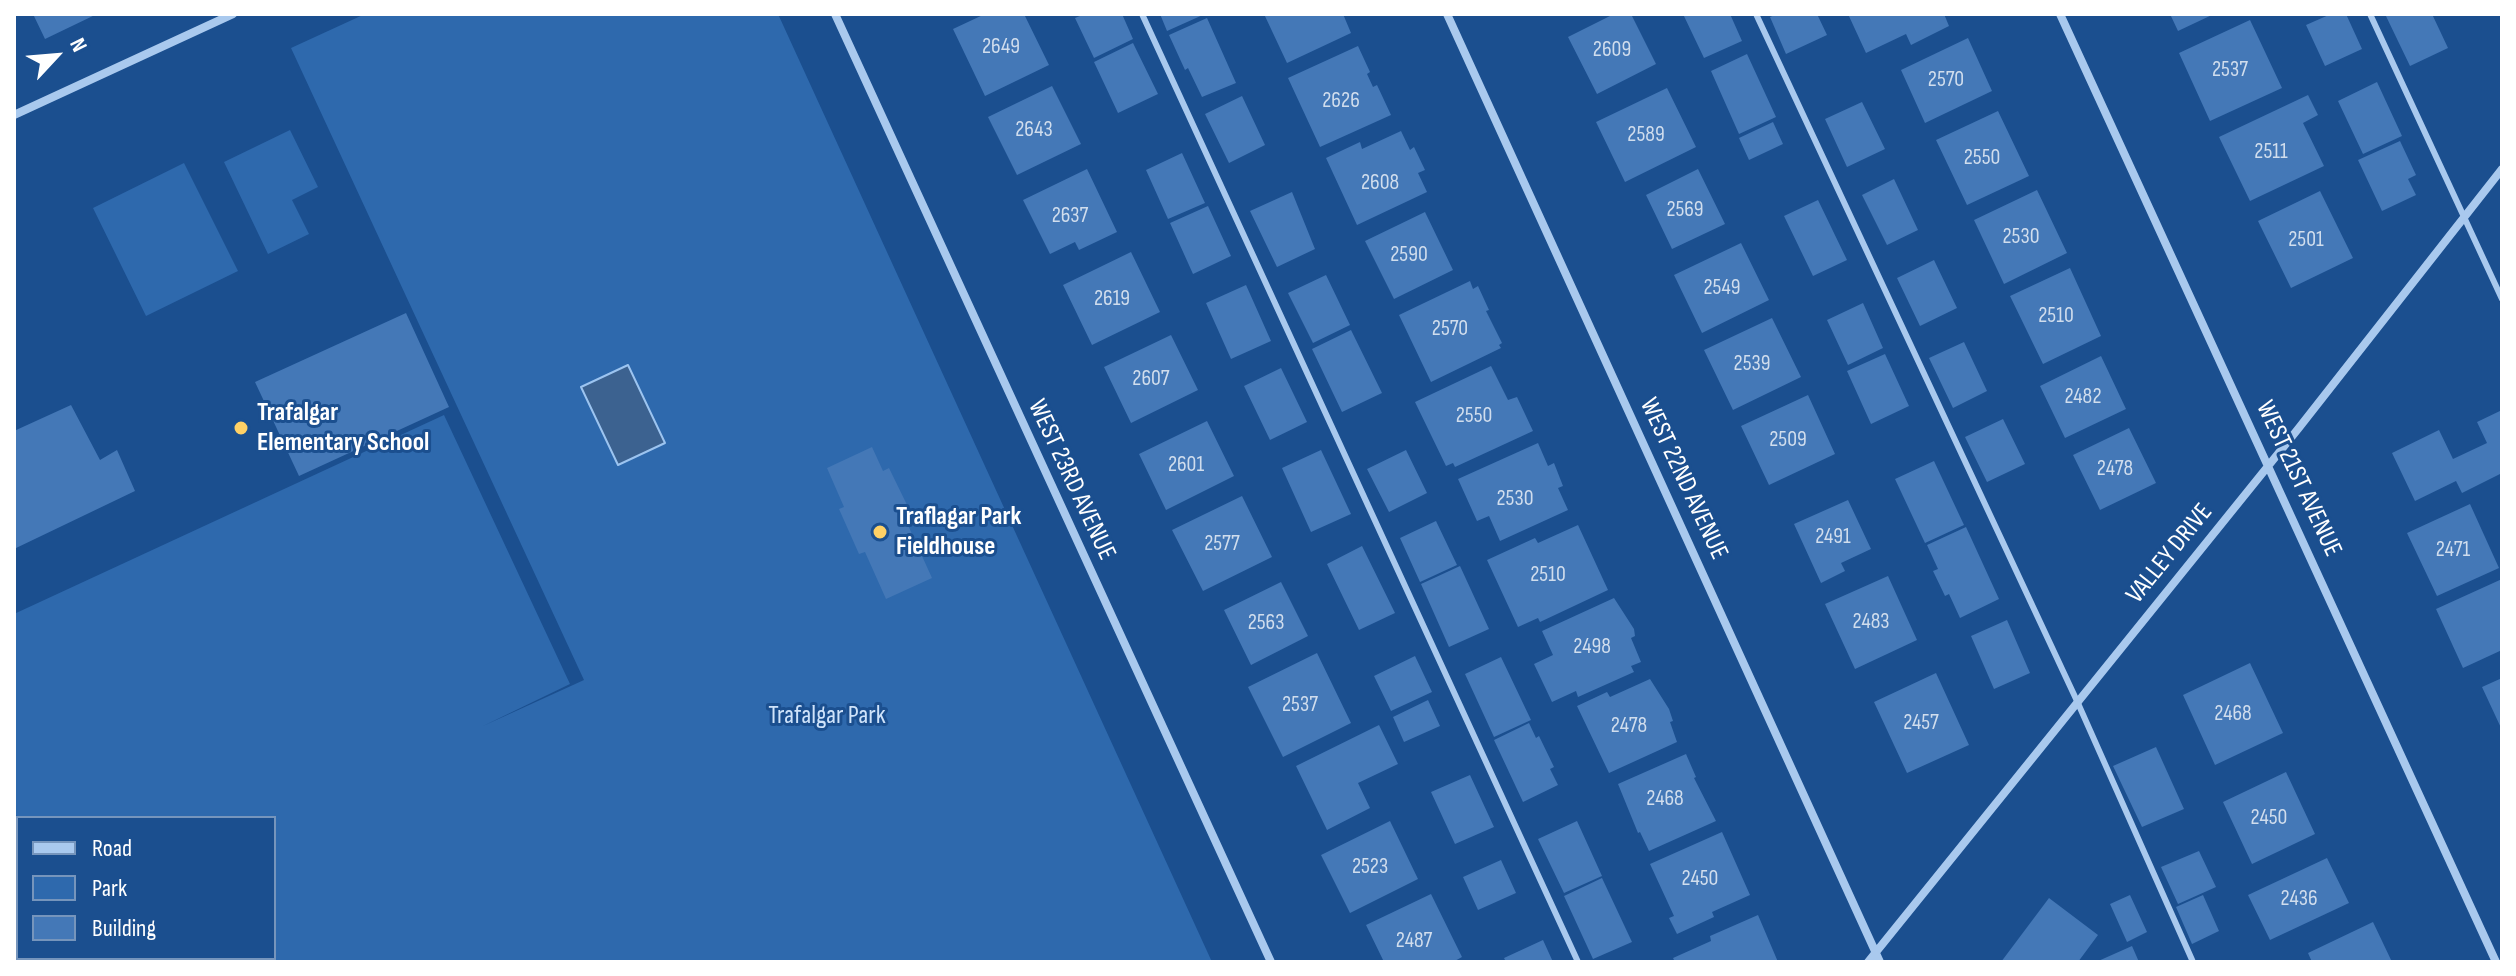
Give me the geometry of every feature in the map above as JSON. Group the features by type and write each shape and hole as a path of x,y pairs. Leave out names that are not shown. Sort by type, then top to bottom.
{"street":[{"name":"WEST 23RD AVENUE","path":"835,14 1271,962"},
{"name":"WEST 22ND AVENUE","path":"1447,14 1880,962"},
{"name":"WEST 21ST AVENUE","path":"2060,14 2496,962"},
{"path":"14,115 226,15"},
{"name":"VALLEY DRIVE","path":"1868,962 2502,169"}],"lane":[{"path":"1142,14 1578,962"},
{"path":"1756,14 2077,701 2193,962"},
{"path":"2370,14 2502,299"}],"green space":[{"name":"Trafalgar Park","path":"365,14 778,14 1212,962 14,962 15,904 16,960 276,960 276,816 16,816 14,811 14,614 444,415 570,684 483,726 584,680 291,48"},
{"path":"290,130 318,187 292,200 309,234 268,254 224,162"},
{"path":"184,163 238,271 146,316 93,208"}],"shaded area":[{"path":"628,365 665,443 618,465 581,387"}],"building":[{"path":"33,14 97,14 45,39"},
{"path":"985,14 1024,14 1049,65 985,96 953,29"},
{"path":"1085,14 1122,14 1133,39 1094,58 1075,18"},
{"path":"1160,14 1205,14 1167,31"},
{"path":"1264,14 1343,14 1351,33 1287,63"},
{"path":"1614,14 1631,14 1656,64 1597,94 1568,37"},
{"path":"1683,14 1730,14 1742,41 1704,58"},
{"path":"1777,14 1817,14 1827,35 1786,54 1770,17"},
{"path":"1848,14 1944,14 1949,26 1911,45 1906,34 1866,53"},
{"path":"2170,14 2214,14 2178,31"},
{"path":"2331,14 2346,14 2362,49 2325,66 2306,25"},
{"path":"2385,14 2432,14 2448,48 2410,66"},
{"path":"1207,18 1236,83 1202,97 1169,35"},
{"path":"2250,20 2282,88 2210,121 2179,53"},
{"path":"1968,38 1992,91 1925,123 1901,70"},
{"path":"1133,43 1158,94 1118,113 1094,62"},
{"path":"1358,46 1373,87 1377,85 1391,115 1320,147 1288,78"},
{"path":"1747,54 1776,117 1739,134 1711,71"},
{"path":"2377,82 2402,136 2363,154 2338,101"},
{"path":"1052,86 1081,144 1017,175 988,117"},
{"path":"1667,88 1696,147 1625,182 1596,122"},
{"path":"2308,95 2318,115 2303,123 2324,166 2250,201 2219,137"},
{"path":"1242,96 1265,145 1229,163 1205,114"},
{"path":"1862,102 1885,149 1847,167 1825,119"},
{"path":"1998,111 2029,176 1967,205 1936,140"},
{"path":"1773,122 1783,144 1749,160 1739,138"},
{"path":"1401,131 1410,150 1414,147 1425,170 1418,173 1427,192 1357,225 1326,158 1360,142 1362,149"},
{"path":"2400,141 2416,175 2408,179 2416,195 2382,211 2358,160"},
{"path":"1182,153 1205,203 1168,219 1146,170"},
{"path":"1087,169 1117,232 1079,250 1075,242 1050,254 1023,200"},
{"path":"1698,169 1725,224 1672,249 1646,195"},
{"path":"1894,179 1918,230 1887,245 1862,195"},
{"path":"2037,190 2067,253 2004,284 1974,220"},
{"path":"2320,191 2353,258 2291,288 2258,221"},
{"path":"1292,192 1315,249 1277,267 1250,211"},
{"path":"1818,200 1847,260 1813,276 1784,216"},
{"path":"1208,206 1231,256 1193,274 1170,223"},
{"path":"1425,212 1453,270 1394,299 1365,241"},
{"path":"1741,243 1769,300 1702,333 1674,275"},
{"path":"1131,252 1160,312 1092,345 1063,285"},
{"path":"1934,260 1957,308 1920,326 1897,278"},
{"path":"2070,268 2101,336 2043,364 2010,296"},
{"path":"1326,275 1350,325 1313,343 1288,293"},
{"path":"1470,281 1473,289 1478,286 1502,343 1499,345 1501,348 1431,382 1399,315"},
{"path":"1246,285 1271,341 1231,359 1206,303"},
{"path":"1863,303 1883,348 1848,365 1827,320"},
{"path":"406,313 449,407 299,476 255,382"},
{"path":"1772,318 1801,377 1733,410 1704,350"},
{"path":"1351,330 1382,393 1342,412 1312,349"},
{"path":"1171,335 1198,390 1131,423 1104,367"},
{"path":"1964,342 1987,391 1953,408 1929,358"},
{"path":"1885,354 1909,406 1871,424 1847,371"},
{"path":"2101,356 2126,409 2065,438 2040,386"},
{"path":"1491,366 1508,400 1517,397 1533,431 1455,467 1453,463 1446,466 1415,402"},
{"path":"1281,368 1307,422 1270,440 1244,386"},
{"path":"1808,395 1835,454 1769,485 1741,426"},
{"path":"71,405 100,460 117,450 135,491 14,549 14,431"},
{"path":"2502,410 2502,473 2462,493 2456,481 2415,501 2392,453 2439,430 2453,459 2487,443 2477,422"},
{"path":"2003,419 2025,464 1987,482 1965,437"},
{"path":"1207,421 1234,476 1166,510 1139,454"},
{"path":"2129,428 2156,483 2100,510 2073,455"},
{"path":"1538,443 1548,466 1554,463 1563,486 1558,488 1568,510 1500,541 1489,516 1477,521 1458,479"},
{"name":"Traflagar Park Fieldhouse","path":"872,447 883,471 889,468 909,509 902,512 932,578 886,599 865,552 859,554 839,509 844,507 827,468"},
{"path":"1321,450 1351,514 1311,532 1282,468"},
{"path":"1406,450 1427,493 1389,512 1367,469"},
{"path":"1934,461 1964,525 1925,543 1895,479"},
{"path":"1242,496 1272,557 1203,591 1172,530"},
{"path":"1848,500 1871,549 1841,563 1845,571 1821,583 1794,524"},
{"path":"2470,504 2499,568 2437,596 2407,533"},
{"path":"1436,521 1457,565 1420,582 1400,538"},
{"path":"1578,525 1608,590 1540,622 1538,618 1518,627 1487,560 1535,538 1538,543"},
{"path":"1966,527 1999,599 1960,618 1949,594 1945,596 1933,571 1938,569 1927,545"},
{"path":"1362,546 1395,613 1359,630 1327,564"},
{"path":"1460,566 1489,629 1449,647 1421,584"},
{"path":"1888,576 1917,640 1855,669 1825,604"},
{"path":"2502,579 2502,650 2463,668 2436,609"},
{"path":"1281,582 1308,636 1251,665 1224,610"},
{"path":"1614,598 1634,629 1635,636 1631,638 1641,662 1631,666 1634,672 1578,697 1576,691 1552,702 1534,664 1553,655 1542,631"},
{"path":"2007,620 2030,673 1994,689 1971,636"},
{"path":"1317,653 1351,723 1283,757 1248,687"},
{"path":"1415,656 1432,692 1391,711 1374,676"},
{"path":"1501,657 1531,720 1494,737 1465,674"},
{"path":"2250,663 2283,733 2215,765 2183,695"},
{"path":"1936,673 1969,745 1907,773 1874,702"},
{"path":"2502,678 2502,730 2482,687"},
{"path":"1650,679 1669,709 1677,742 1609,773 1577,706 1607,692 1610,697"},
{"path":"1428,700 1440,726 1404,742 1393,717"},
{"path":"1529,723 1554,767 1550,769 1558,785 1523,802 1494,740"},
{"path":"1379,725 1398,764 1358,783 1370,808 1327,830 1296,766"},
{"path":"2156,747 2184,809 2142,827 2113,766"},
{"path":"1686,754 1694,778 1716,821 1649,851 1638,833 1618,784"},
{"path":"2286,772 2315,834 2252,864 2223,802"},
{"path":"1470,775 1494,827 1455,844 1431,792"},
{"path":"1390,821 1418,879 1350,913 1321,855"},
{"path":"1577,821 1602,876 1564,893 1538,839"},
{"path":"1722,832 1750,895 1712,912 1714,917 1677,934 1669,918 1674,916 1650,864"},
{"path":"2199,851 2216,887 2178,904 2161,867"},
{"path":"2327,858 2349,903 2270,940 2248,895"},
{"path":"1501,860 1516,893 1478,910 1463,877"},
{"path":"1602,878 1632,942 1593,959 1564,896"},
{"path":"1431,894 1462,957 1453,962 1384,962 1366,925"},
{"path":"2130,895 2147,932 2127,942 2110,904"},
{"path":"2203,895 2219,931 2192,944 2176,907"},
{"path":"2049,898 2098,935 2078,962 2001,962"},
{"path":"1758,915 1778,962 1675,962 1673,958 1711,941 1710,936"},
{"path":"2373,922 2392,962 2312,962 2308,953"},
{"path":"1543,940 1553,962 1506,962 1504,958"},
{"path":"2132,946 2139,962 2096,962"}],"place":[{"name":"Trafalgar Elementary School","path":"241,428"},
{"name":"Traflagar Park Fieldhouse","path":"880,532"}]}
